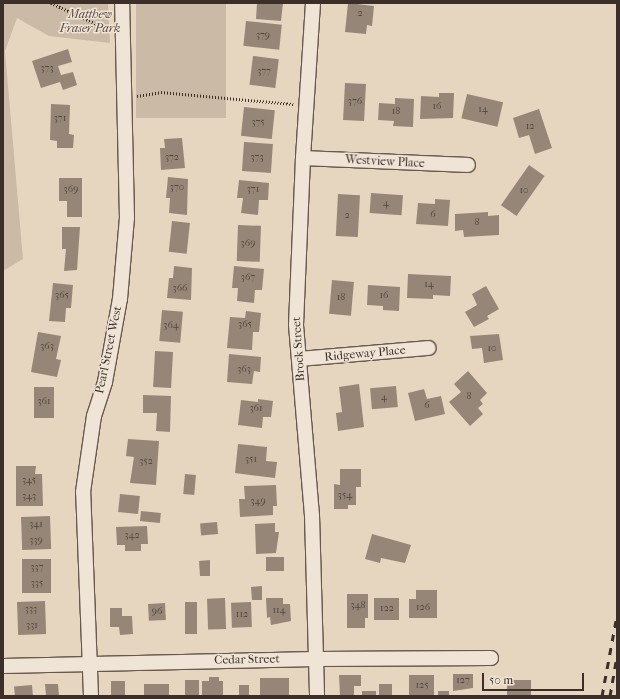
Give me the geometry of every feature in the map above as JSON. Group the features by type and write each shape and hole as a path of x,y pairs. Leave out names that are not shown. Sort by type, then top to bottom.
{"street":[{"name":"Pearl Street West","path":"90,696 83,492 94,416 104,382 120,299 127,218 123,98 122,3"},
{"name":"Brock Street","path":"313,3 308,106 303,158 296,325 312,515 317,696"},
{"name":"Westview Place","path":"303,158 468,165"},
{"name":"Ridgeway Place","path":"300,359 429,348"},
{"name":"Cedar Street","path":"3,666 316,659 491,658"}],"path":[{"path":"52,3 122,35"},
{"path":"123,98 161,92 239,98 308,106"}],"green space":[{"name":"Matthew Fraser Park","path":"3,3 108,3 110,43 49,36 17,18 5,51 23,259 3,271"},
{"path":"136,3 226,3 226,118 136,118"}],"building":[{"path":"257,3 283,3 281,21 256,19"},
{"path":"348,3 374,6 372,26 367,25 366,34 345,32"},
{"path":"246,21 282,25 279,50 243,46"},
{"path":"68,49 72,62 58,66 61,75 73,72 77,85 63,90 60,82 41,88 32,61"},
{"path":"253,56 279,59 275,88 249,85"},
{"path":"345,83 366,84 364,121 343,120"},
{"path":"439,93 454,93 453,118 420,119 421,96 439,97"},
{"path":"467,94 503,102 497,127 461,118"},
{"path":"395,98 414,99 413,127 393,126 394,121 378,120 379,103 395,104"},
{"path":"51,104 70,105 69,134 74,135 73,148 57,148 57,141 50,140"},
{"path":"244,107 275,110 272,139 241,136"},
{"path":"539,109 552,148 535,154 529,135 519,138 513,118"},
{"path":"182,138 185,168 161,170 160,148 165,148 164,139"},
{"path":"244,142 273,144 271,173 242,171"},
{"path":"529,165 545,176 516,216 501,205"},
{"path":"168,177 188,179 187,215 169,213 170,198 166,198"},
{"path":"59,178 82,178 82,217 67,217 67,201 59,201"},
{"path":"239,180 269,183 268,200 259,200 258,215 241,213 243,198 237,198"},
{"path":"371,193 403,195 402,215 370,213"},
{"path":"338,194 360,195 358,237 336,236"},
{"path":"435,199 450,200 448,226 416,224 418,203 435,204"},
{"path":"488,212 488,216 499,215 499,235 464,237 463,230 455,231 455,214"},
{"path":"172,221 190,223 187,254 169,252"},
{"path":"238,225 261,226 260,262 237,261"},
{"path":"62,227 80,227 77,270 64,271 66,249 62,249"},
{"path":"174,266 192,268 191,300 167,298 169,278 173,278"},
{"path":"234,266 264,269 262,290 255,290 254,303 237,301 238,288 232,288"},
{"path":"408,274 451,276 450,296 433,295 433,299 407,298"},
{"path":"332,280 354,282 351,316 329,314"},
{"path":"53,283 73,285 71,308 66,308 65,322 49,321"},
{"path":"368,285 400,287 399,311 383,310 383,306 367,305"},
{"path":"486,286 499,309 487,316 489,319 474,327 465,312 477,305 472,294"},
{"path":"162,310 183,312 180,343 159,341"},
{"path":"246,311 261,313 259,332 253,332 252,350 227,348 230,317 245,318"},
{"path":"38,332 61,336 56,359 61,360 57,377 31,372"},
{"path":"499,334 503,360 484,363 482,348 472,349 470,336"},
{"path":"155,351 173,352 171,388 153,387"},
{"path":"229,354 261,357 260,372 254,371 252,384 227,382"},
{"path":"468,371 487,393 480,400 483,404 478,408 483,414 470,426 449,402 461,392 454,384"},
{"path":"359,384 364,427 338,431 336,413 342,412 339,387"},
{"path":"396,386 398,407 372,409 370,388"},
{"path":"34,387 54,387 54,418 34,418"},
{"path":"424,389 427,399 441,396 445,414 415,421 408,393"},
{"path":"143,395 171,396 170,432 156,431 157,413 143,413"},
{"path":"258,399 273,401 271,417 263,417 262,428 238,425 241,400 258,402"},
{"path":"128,439 159,441 156,485 130,483 134,457 126,456"},
{"path":"238,444 267,447 266,461 277,462 275,478 235,473"},
{"path":"16,466 36,466 35,474 42,474 43,506 16,506"},
{"path":"340,469 361,469 361,487 356,487 356,505 348,505 348,509 334,509 334,484 340,485"},
{"path":"185,474 196,475 194,495 183,494"},
{"path":"276,485 277,506 273,506 273,515 240,517 239,499 245,499 244,486"},
{"path":"120,494 140,496 138,514 118,512"},
{"path":"141,511 161,513 160,523 140,521"},
{"path":"50,516 51,549 22,550 21,517"},
{"path":"217,522 218,534 201,535 200,523"},
{"path":"275,523 275,532 279,532 276,553 256,554 255,524"},
{"path":"147,526 148,544 141,544 141,551 125,551 125,545 117,545 116,527"},
{"path":"372,534 411,545 405,563 381,558 380,563 365,559"},
{"path":"266,557 284,557 284,571 266,571"},
{"path":"22,559 51,559 51,593 22,593"},
{"path":"210,560 210,576 200,576 199,561"},
{"path":"262,586 262,600 252,600 251,587"},
{"path":"416,590 437,590 437,618 409,618 409,599 416,599"},
{"path":"347,594 368,594 368,618 365,618 365,628 347,628"},
{"path":"225,598 226,629 208,630 207,599"},
{"path":"266,598 283,598 283,604 290,604 291,621 271,625 270,617 267,618"},
{"path":"374,598 399,598 399,620 374,620"},
{"path":"45,601 46,634 18,635 17,602"},
{"path":"185,602 197,602 197,634 185,634"},
{"path":"251,602 252,627 232,628 231,603"},
{"path":"165,603 166,620 149,621 148,604"},
{"path":"110,608 122,608 122,616 132,616 133,634 120,635 119,627 110,627"},
{"path":"453,674 473,674 473,688 453,691"},
{"path":"339,675 361,675 361,686 354,686 354,696 340,696"},
{"path":"409,675 434,675 434,696 409,696"},
{"path":"209,677 219,677 219,681 223,681 223,696 202,696 202,681 209,681"},
{"path":"260,678 289,678 289,696 260,696"},
{"path":"185,680 199,680 199,696 185,696"},
{"path":"507,680 531,680 531,696 507,696"},
{"path":"111,681 125,681 125,696 111,696"},
{"path":"45,684 58,684 59,696 46,696"},
{"path":"144,684 169,684 169,696 144,696"},
{"path":"379,684 392,684 392,695 379,695"},
{"path":"32,685 33,696 15,696 14,687"},
{"path":"239,685 249,685 249,696 239,696"},
{"path":"362,691 376,691 376,696 362,696"},
{"path":"438,691 449,691 449,696 438,696"}],"railway":[{"path":"602,696 617,615"},
{"path":"610,696 617,656"}]}
